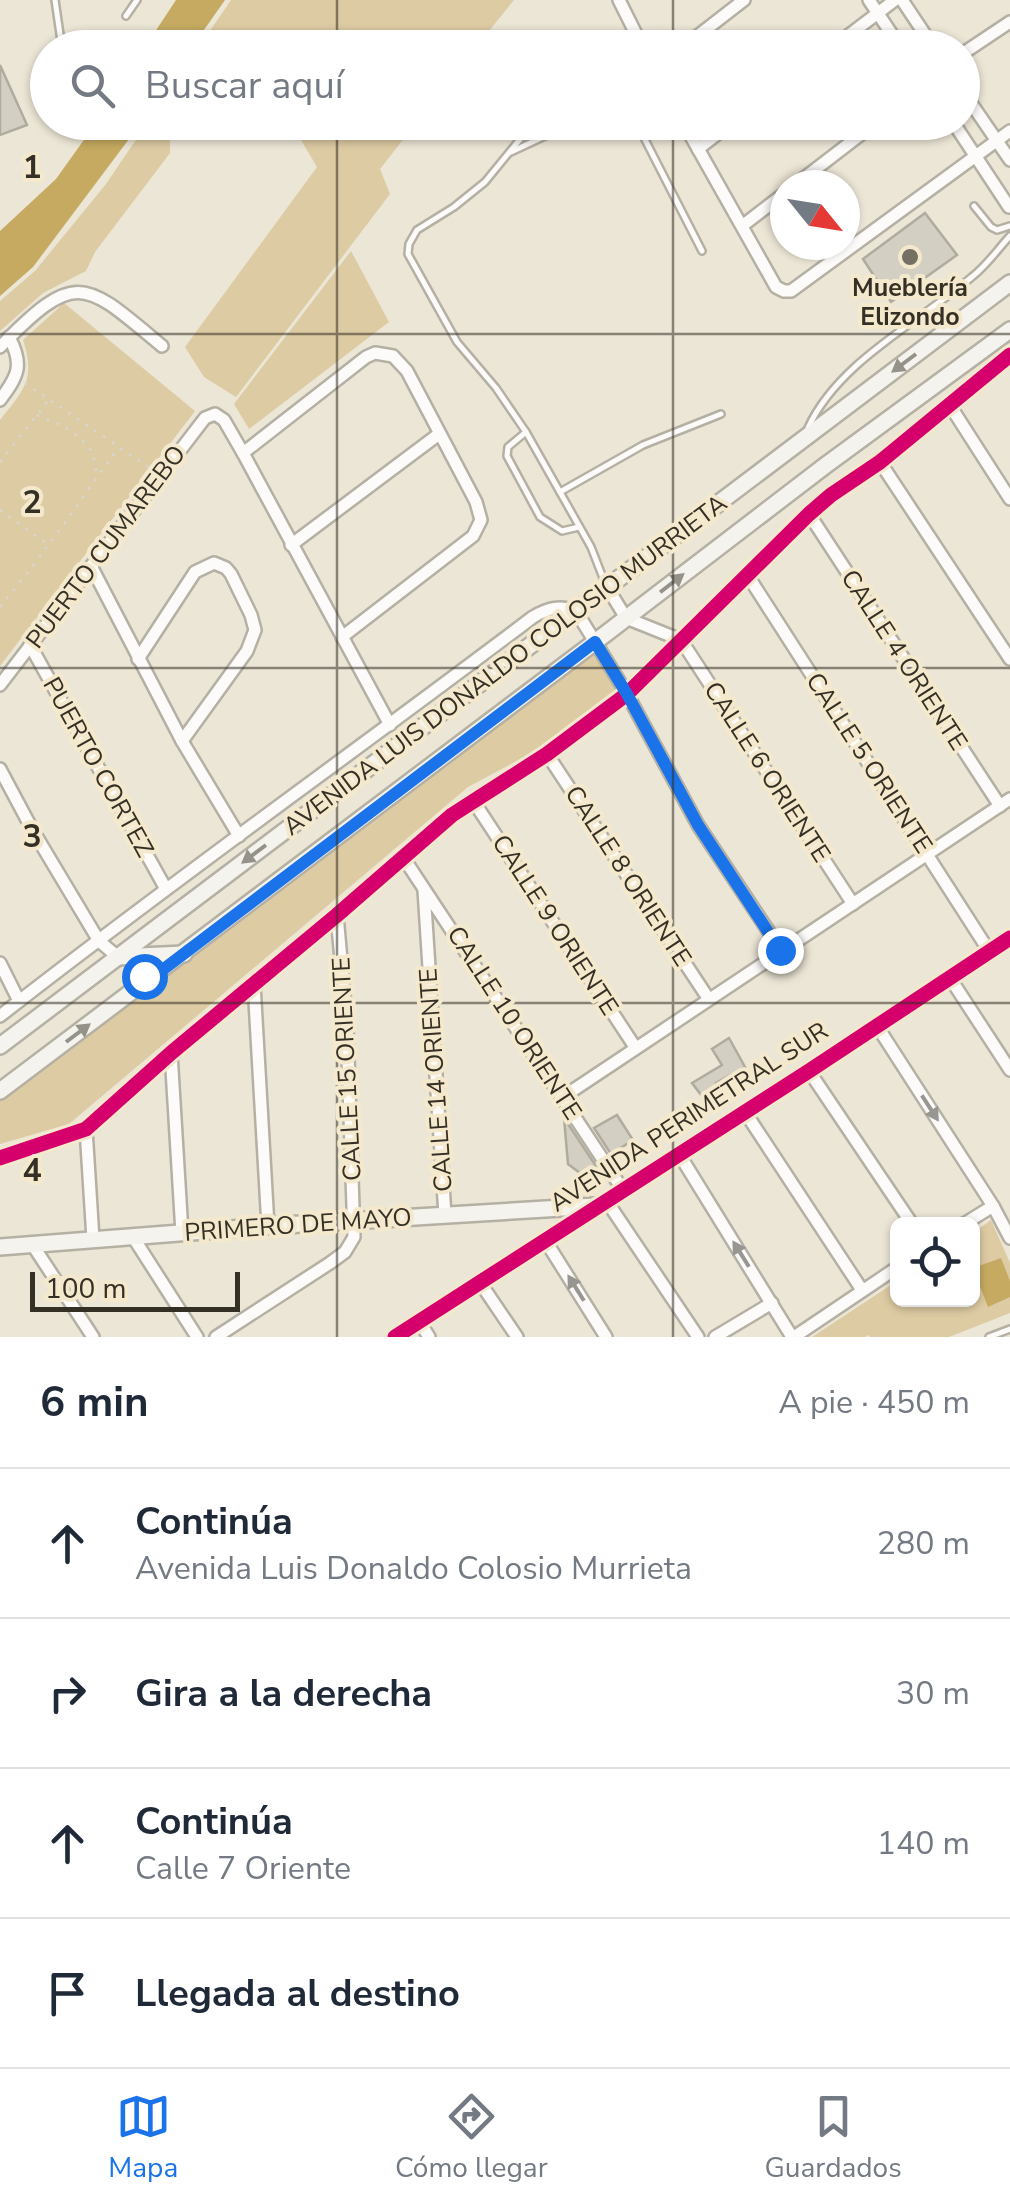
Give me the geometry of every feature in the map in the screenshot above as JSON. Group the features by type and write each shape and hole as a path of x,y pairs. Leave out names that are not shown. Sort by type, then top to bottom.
{"main road":[{"name":"AVENIDA LUIS DONALDO COLOSIO MURRIETA","path":"0,1046 1010,283"},
{"name":"AVENIDA LUIS DONALDO COLOSIO MURRIETA","path":"0,1092 791,491 1010,330"},
{"path":"0,1158 86,1129 452,815 548,754 627,694 809,514 1010,356"},
{"path":"175,913 168,927 169,942 190,949"},
{"name":"AVENIDA PERIMETRAL SUR","path":"395,1337 1010,938"},
{"path":"125,955 190,949"},
{"path":"125,955 140,960 145,969 140,987"},
{"name":"PRIMERO DE MAYO","path":"0,1246 601,1203"}],"street":[{"path":"619,0 634,30"},
{"path":"705,30 744,0"},
{"path":"869,0 889,30"},
{"path":"856,30 898,0 920,30"},
{"path":"980,42 1010,22"},
{"path":"980,116 1010,160"},
{"path":"693,140 776,287 791,291 1010,131"},
{"path":"698,149 710,140"},
{"path":"815,170 854,140"},
{"path":"965,140 1010,206 1010,225"},
{"path":"742,226 770,205"},
{"path":"0,400 16,377 18,358 5,342 52,300 67,292 95,294 111,303 162,346"},
{"path":"342,637 473,536 481,520 476,502 402,363 385,353 366,356 244,454 291,545 390,726"},
{"path":"949,404 1010,499"},
{"name":"PUERTO CUMAREBO","path":"0,685 205,418 215,414 224,420 244,454"},
{"path":"291,545 439,434"},
{"path":"880,462 1010,660"},
{"name":"CALLE 4 ORIENTE","path":"809,514 1005,802"},
{"path":"138,659 195,572 214,562 226,568 255,630 182,741"},
{"path":"91,566 182,741 239,836"},
{"name":"CALLE 5 ORIENTE","path":"748,576 988,952"},
{"path":"607,587 626,618 681,640"},
{"path":"0,1016 533,616 557,607 576,611 627,694 698,825 780,950"},
{"name":"CALLE 6 ORIENTE","path":"681,640 852,904"},
{"name":"PUERTO CORTEZ","path":"30,645 166,889"},
{"name":"CALLE 8 ORIENTE","path":"548,754 708,998"},
{"path":"0,769 99,940 125,955"},
{"name":"CALLE 9 ORIENTE","path":"474,802 635,1047"},
{"path":"563,1097 1005,802"},
{"name":"CALLE 10 ORIENTE","path":"403,858 623,1190"},
{"name":"CALLE 14 ORIENTE","path":"424,886 445,1215"},
{"name":"CALLE 15 ORIENTE","path":"337,916 355,1222"},
{"path":"0,962 19,1001"},
{"path":"950,978 1010,1070"},
{"path":"254,984 268,1226"},
{"path":"877,1026 1010,1238"},
{"path":"172,1053 182,1233"},
{"path":"809,1071 907,1217"},
{"path":"744,1112 862,1290"},
{"path":"86,1129 92,1239"},
{"path":"679,1154 793,1337 890,1272"},
{"path":"601,1203 698,1337"},
{"path":"975,1217 993,1206"},
{"path":"216,1337 345,1252 354,1236 355,1222"},
{"path":"132,1237 198,1337"},
{"path":"545,1240 606,1337"},
{"path":"32,1244 92,1337"},
{"path":"480,1281 517,1337"},
{"path":"716,1337 772,1302"},
{"path":"419,1322 429,1337"}],"lane":[{"path":"55,0 59,30"},
{"path":"126,16 136,0"},
{"path":"519,140 485,182 416,230 408,254 457,342 526,432 591,547 607,587"},
{"path":"509,153 537,140"},
{"path":"645,140 702,251"},
{"path":"974,206 991,227 997,230 1010,225"},
{"path":"801,442 817,408 840,380 976,274 1010,236"},
{"path":"560,492 643,445 721,414"},
{"path":"526,432 508,448 507,456 540,517 562,531 580,527"},
{"path":"989,1337 1010,1329"}],"path":[{"path":"16,377 160,476"},
{"path":"0,462 49,400"},
{"path":"37,415 76,434 93,455 97,478"},
{"path":"0,606 118,447"},
{"path":"0,510 48,545"}],"shaded area":[{"path":"176,0 225,0 204,30 156,30"},
{"path":"231,0 514,0 490,30 211,30"},
{"path":"84,140 128,140 33,267 0,296 0,231 56,179"},
{"path":"136,140 170,140 170,153 95,252 86,271 43,293 0,331 0,301 35,271 106,184"},
{"path":"301,140 403,140 380,169 390,194 236,397 204,377 185,347 317,167"},
{"path":"351,251 389,322 249,429 234,404"},
{"path":"64,303 195,411 0,666 0,420 16,400 28,375 23,340"},
{"path":"593,655 620,687 546,745 468,787 69,1124 0,1144 0,1099"},
{"path":"991,1220 1010,1263 1010,1313 949,1337 812,1337 890,1286 890,1307 980,1307 980,1228"},
{"path":"1001,1258 1010,1281 1010,1297 988,1307 980,1286 980,1266"}],"building":[{"path":"0,65 27,125 0,135"},
{"name":"Mueblería Elizondo","path":"925,213 957,255 891,302 863,259"},
{"path":"729,1038 745,1067 716,1083 723,1094 708,1104 692,1083 722,1065 712,1049"},
{"path":"617,1115 633,1140 611,1154 594,1128"},
{"path":"564,1118 600,1172 580,1173 568,1164"}],"cycle path":[{"path":"0,1158 86,1129 452,815 547,754 627,694 809,514 880,462 1010,355"},
{"path":"395,1337 1010,938"}],"place":[{"name":"Mueblería Elizondo","path":"910,257"}],"route":[{"path":"144,976 140,987 595,642 698,825 780,950"}]}
